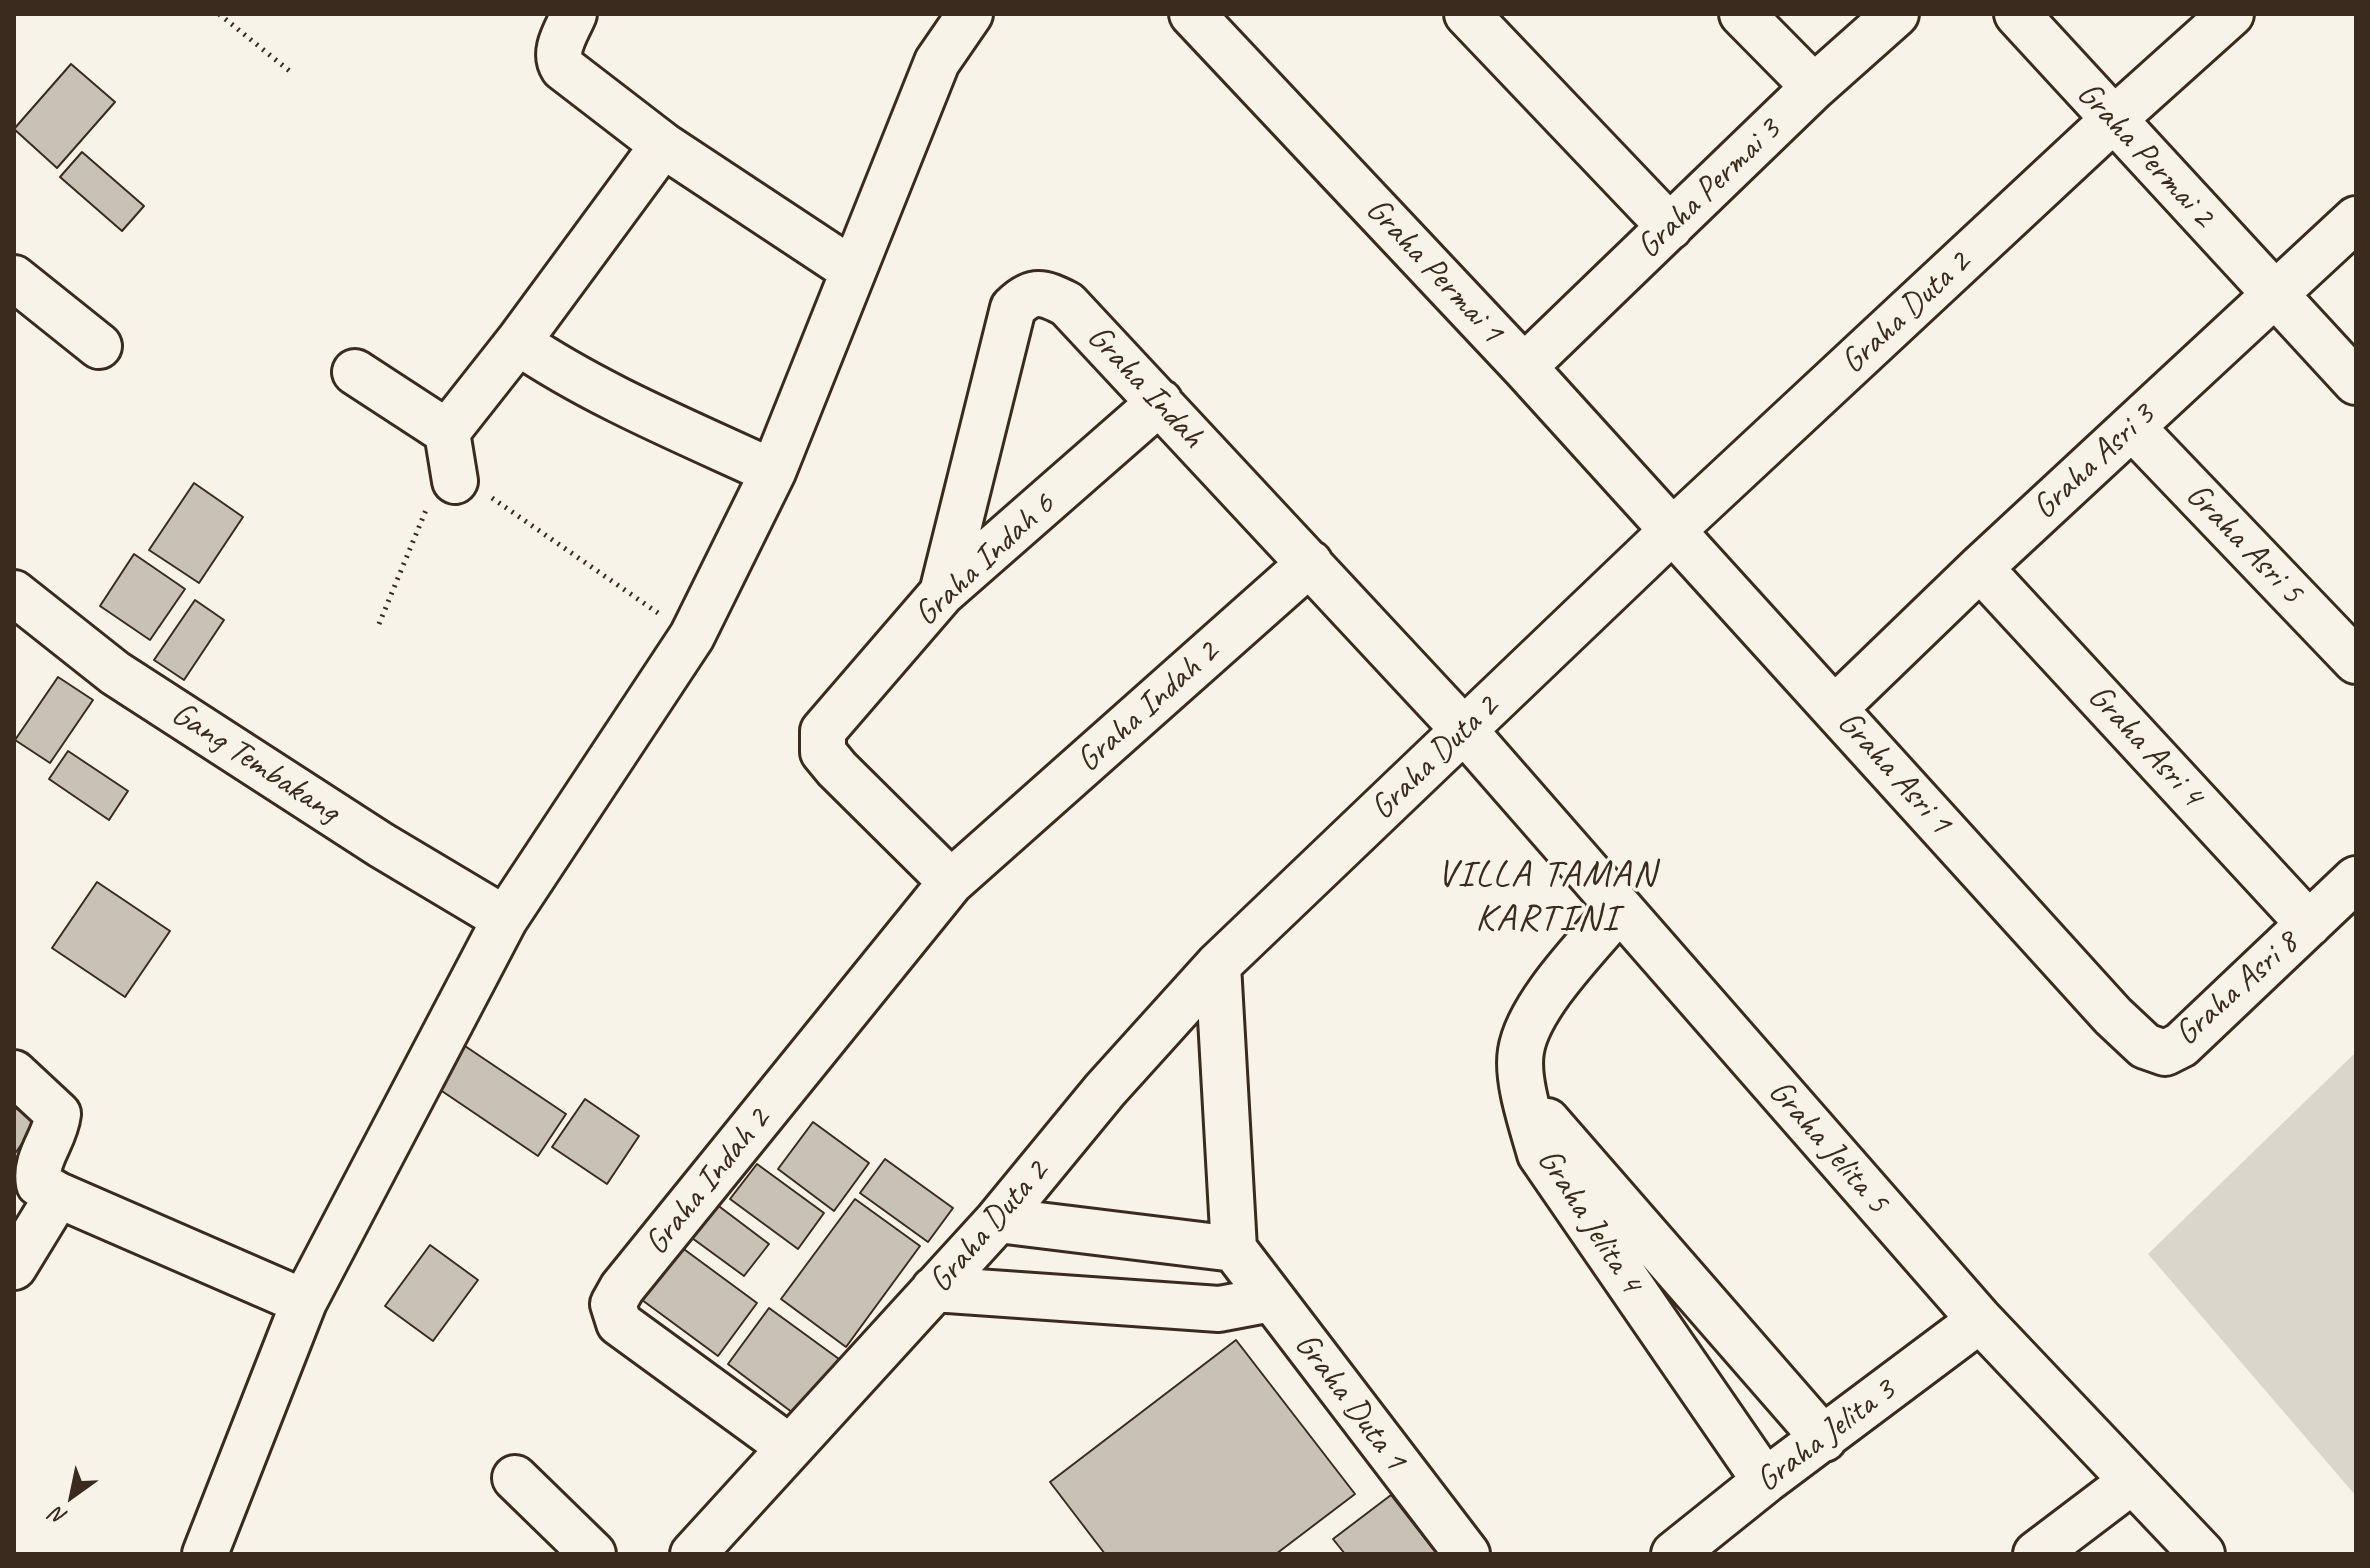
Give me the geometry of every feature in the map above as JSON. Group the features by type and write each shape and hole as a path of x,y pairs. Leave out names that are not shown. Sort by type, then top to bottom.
{"street":[{"path":"574,14 558,52 563,68 663,145 852,270"},
{"path":"205,1554 304,1302 505,919 692,636 773,472 937,62 970,14"},
{"name":"Graha Permai 1","path":"1192,14 1673,530"},
{"path":"1467,14 1670,227"},
{"path":"1742,14 1814,87"},
{"name":"Graha Permai 3","path":"1524,367 1814,87 1896,14"},
{"name":"Graha Permai 2","path":"2017,14 2356,382"},
{"name":"Graha Duta 2","path":"693,1554 998,1220 1105,1090 1218,965 1673,530 2231,14"},
{"path":"455,481 447,432 518,342 663,145"},
{"name":"Graha Asri 3","path":"1835,708 1980,568 2356,219"},
{"path":"14,278 99,346"},
{"name":"Graha Indah","path":"942,593 1013,308 1026,296 1046,293 1067,304 1464,730"},
{"path":"518,342 547,362 639,409 773,472"},
{"path":"355,372 447,432"},
{"name":"Graha Indah 6","path":"951,882 837,769 823,752 823,731 942,593 1160,402"},
{"name":"Graha Asri 5","path":"2132,427 2356,661"},
{"name":"Graha Asri 1","path":"1673,530 2113,1016"},
{"name":"Graha Indah 2","path":"789,1447 619,1323 613,1304 622,1288 951,882 1310,563"},
{"name":"Graha Asri 4","path":"1980,568 2309,924"},
{"name":"Gang Tembakang","path":"14,593 115,673 381,845 505,919"},
{"name":"Graha Jelita 5","path":"1464,730 1980,1320 2202,1554"},
{"name":"Graha Asri 8","path":"2113,1016 2145,1046 2165,1053 2181,1045 2356,879"},
{"name":"Graha Jelita 4","path":"1619,909 1537,1008 1521,1051 1524,1095 1540,1154 1765,1481"},
{"path":"998,1220 1234,1249 1218,965"},
{"path":"14,1073 58,1114 57,1127 37,1167 39,1184 304,1302"},
{"path":"1524,1095 1824,1439"},
{"path":"14,1267 58,1195"},
{"name":"Graha Duta 1","path":"1234,1249 1467,1554"},
{"path":"934,1289 1219,1309 1272,1299"},
{"name":"Graha Jelita 3","path":"1674,1554 1765,1481 1980,1320"},
{"path":"515,1478 593,1554"},
{"path":"2036,1554 2131,1482"}],"path":[{"path":"219,14 292,73"},
{"path":"379,624 435,487 455,481 477,487 692,636"}],"shaded area":[{"path":"2356,1052 2356,1496 2148,1254"}],"building":[{"path":"71,64 115,102 57,168 14,129"},
{"path":"82,152 144,206 122,231 60,177"},
{"path":"194,483 243,517 199,583 149,550"},
{"path":"134,554 185,589 150,640 100,606"},
{"path":"195,600 224,620 184,680 154,660"},
{"path":"58,677 93,700 50,763 15,740"},
{"path":"68,751 128,791 109,820 49,779"},
{"path":"97,882 170,931 125,997 52,948"},
{"path":"459,1042 566,1114 538,1156 430,1083"},
{"path":"585,1099 639,1136 607,1184 552,1147"},
{"path":"14,1107 37,1122 14,1155"},
{"path":"813,1122 869,1163 834,1211 778,1169"},
{"path":"885,1159 953,1208 928,1242 860,1193"},
{"path":"757,1164 824,1213 798,1249 730,1199"},
{"path":"855,1199 920,1246 846,1347 781,1299"},
{"path":"716,1204 769,1244 744,1276 692,1238"},
{"path":"430,1245 478,1280 433,1341 385,1306"},
{"path":"681,1247 757,1303 718,1356 642,1300"},
{"path":"769,1308 839,1359 797,1416 728,1364"},
{"path":"1236,1340 1355,1494 1276,1554 1105,1554 1050,1482"},
{"path":"1391,1495 1437,1554 1345,1554 1333,1539"}],"district":[{"name":"VILLA TAMAN KARTINI","path":"1547,897"}]}
